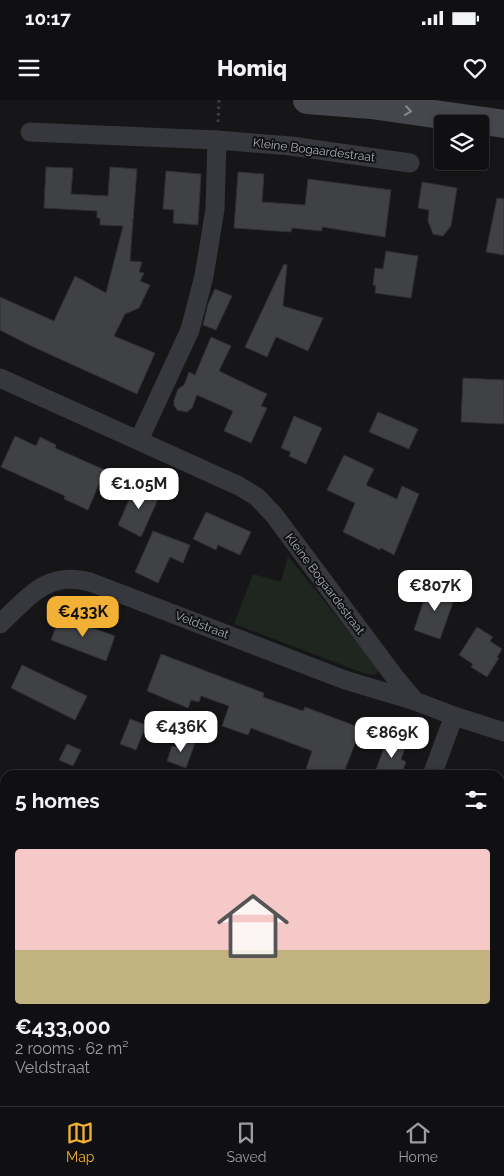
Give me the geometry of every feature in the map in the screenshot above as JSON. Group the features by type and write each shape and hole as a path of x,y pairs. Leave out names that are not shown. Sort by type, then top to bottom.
{"main road":[{"path":"307,100 371,105 504,124"}],"street":[{"name":"Kleine Bogaardestraat","path":"30,132 217,140 291,146 410,163"},
{"path":"139,440 190,330 204,276 215,209 217,140"},
{"name":"Kleine Bogaardestraat","path":"0,378 239,486 257,497 274,515 394,676 415,701 504,732"},
{"name":"Veldstraat","path":"0,624 43,585 65,578 78,578 345,680 415,701"},
{"path":"434,770 454,716"}],"shaded area":[{"path":"288,556 377,667 378,672 375,675 366,674 234,624 253,574 281,582"}],"building":[{"path":"46,167 73,168 71,194 108,196 110,167 137,169 130,261 142,262 139,272 144,273 140,281 150,285 139,308 125,314 114,336 155,353 137,394 0,330 0,297 54,321 75,276 106,293 123,226 100,225 97,211 44,208"},
{"path":"166,171 201,174 198,225 173,223 174,210 163,209"},
{"path":"238,172 264,174 262,202 305,205 308,179 391,190 385,237 322,227 322,231 292,228 291,232 234,228"},
{"path":"422,182 457,188 451,226 443,236 433,234 428,221 429,210 418,208"},
{"path":"497,198 504,199 504,255 486,252"},
{"path":"386,251 418,256 411,298 375,293 376,286 373,285 375,268 383,269"},
{"path":"284,264 287,265 283,306 323,318 308,351 276,337 267,357 245,347"},
{"path":"215,289 232,296 216,330 203,325 208,304"},
{"path":"211,337 231,346 219,371 267,394 261,406 267,408 251,443 224,431 233,411 197,395 192,408 187,412 177,410 174,405 178,389 184,385 189,372 195,375"},
{"path":"463,378 504,380 504,424 461,422"},
{"path":"378,412 418,429 409,449 369,432"},
{"path":"294,416 322,428 306,464 289,456 291,452 281,448"},
{"path":"15,436 36,446 40,437 56,445 55,448 105,470 88,510 64,499 65,496 1,467"},
{"path":"344,455 374,469 366,485 397,499 402,486 419,494 394,555 343,532 355,503 327,490"},
{"path":"136,484 160,495 141,537 118,525"},
{"path":"206,512 251,532 240,555 218,545 216,550 193,539"},
{"path":"153,531 190,545 183,563 170,557 158,583 135,572"},
{"path":"429,585 456,594 440,639 414,630"},
{"path":"60,616 115,636 106,661 51,640"},
{"path":"477,627 493,637 490,641 502,649 497,657 499,658 487,677 471,667 473,664 459,655"},
{"path":"161,654 264,693 263,697 303,711 305,707 361,728 345,770 306,770 312,751 251,728 248,735 222,726 229,706 201,696 199,702 191,700 188,708 147,691"},
{"path":"22,665 87,696 75,720 11,688"},
{"path":"130,719 146,725 136,750 120,744"},
{"path":"180,737 195,743 186,768 167,761 172,746 176,747"},
{"path":"388,737 407,743 401,759 406,762 403,770 376,770"},
{"path":"67,744 81,750 73,766 59,760"}]}
